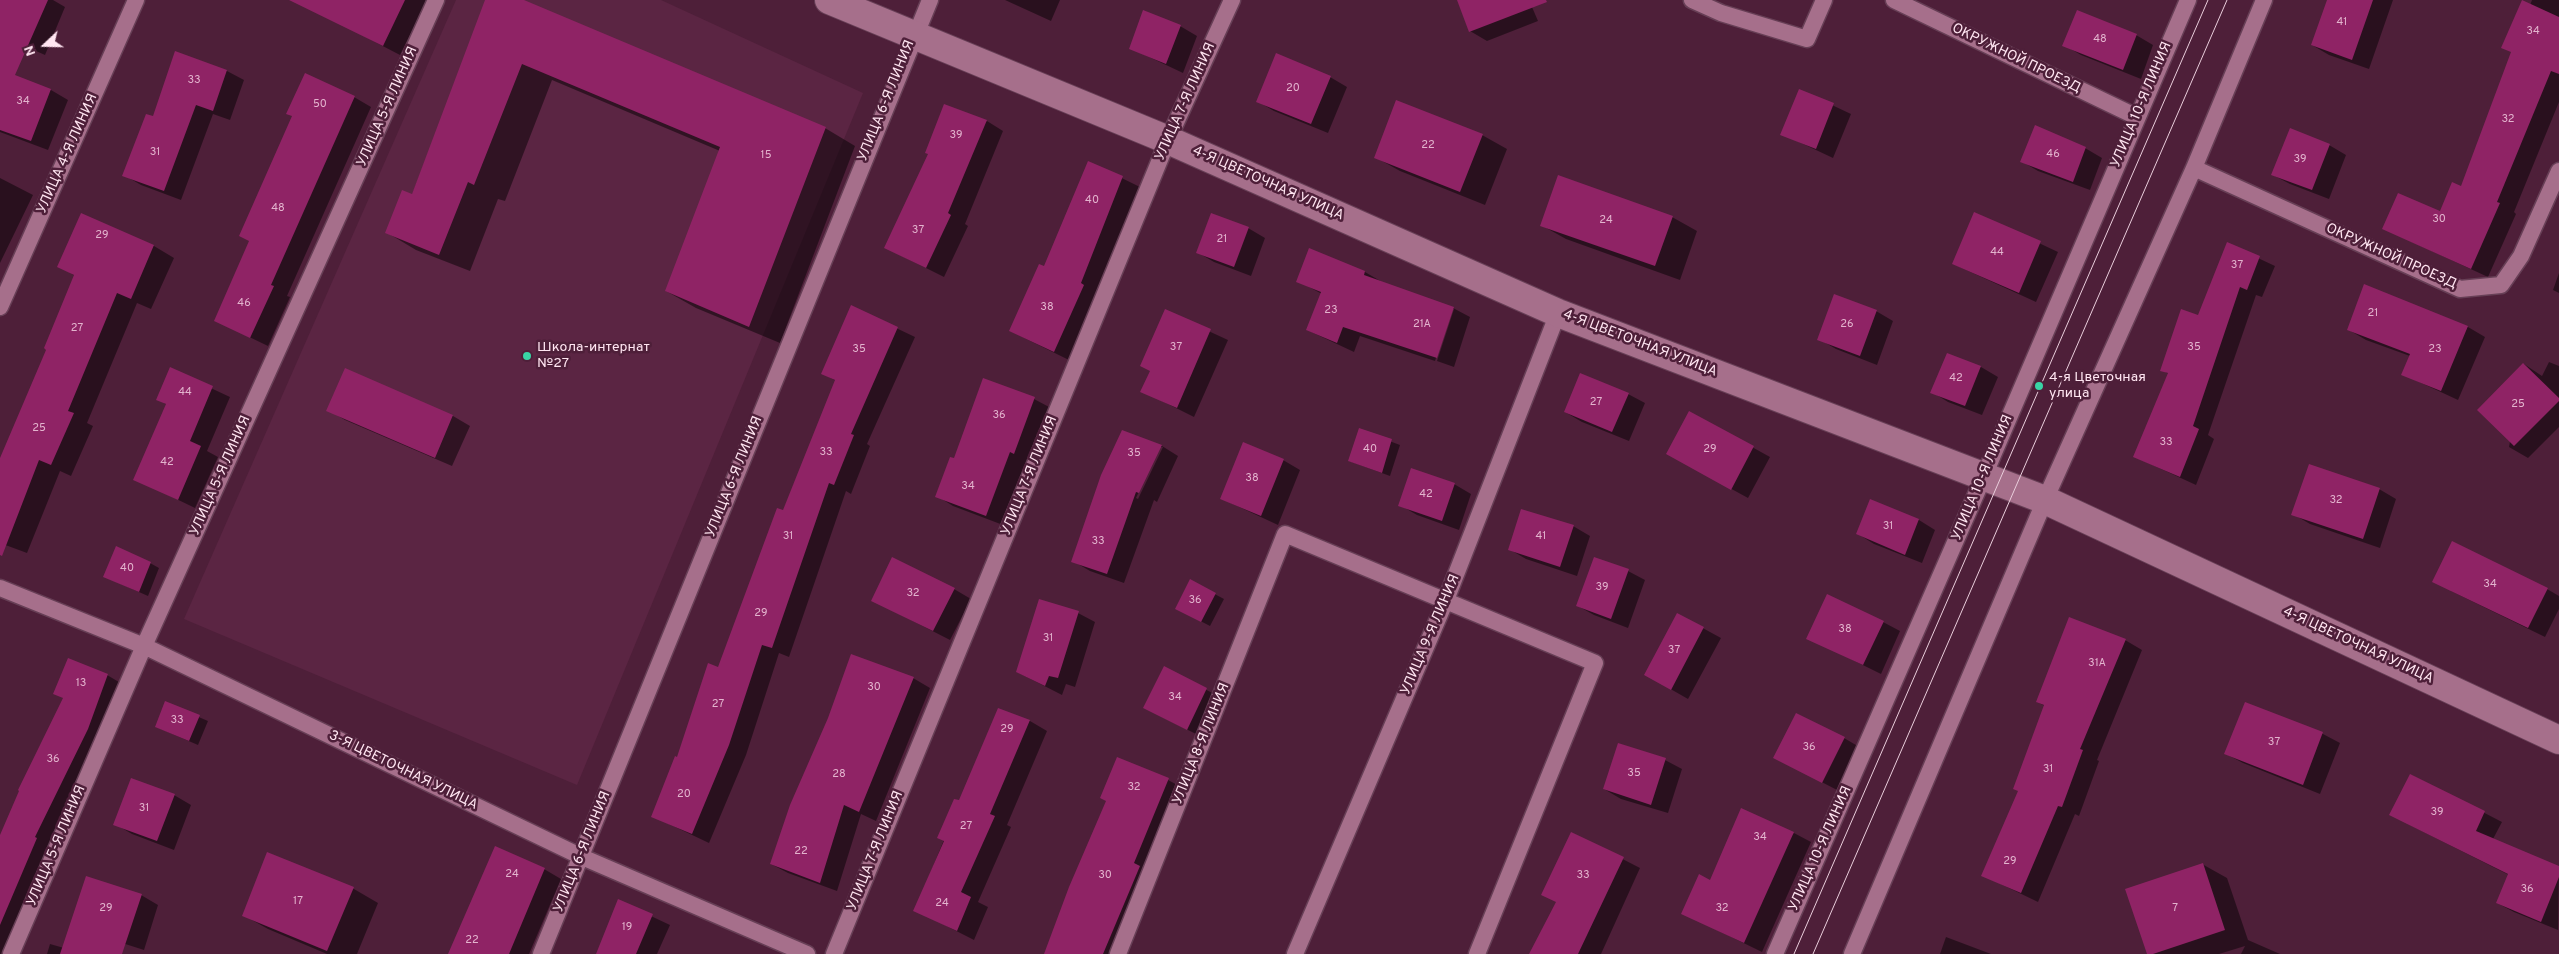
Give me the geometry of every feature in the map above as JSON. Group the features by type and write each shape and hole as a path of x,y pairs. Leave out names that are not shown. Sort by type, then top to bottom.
{"street":[{"name":"4-Я ЦВЕТОЧНАЯ УЛИЦА","path":"828,0 1168,140 1558,313 2045,500 2559,740"}],"lane":[{"name":"УЛИЦА 4-Я ЛИНИЯ","path":"0,307 136,0"},
{"name":"УЛИЦА 5-Я ЛИНИЯ","path":"11,954 144,646 436,0"},
{"name":"УЛИЦА 6-Я ЛИНИЯ","path":"541,954 582,857 914,34 930,0"},
{"name":"УЛИЦА 7-Я ЛИНИЯ","path":"834,954 1168,140 1232,0"},
{"path":"1692,0 1721,13 1807,39 1824,0"},
{"name":"ОКРУЖНОЙ ПРОЕЗД","path":"1894,0 2137,117"},
{"name":"УЛИЦА 10-Я ЛИНИЯ","path":"1775,954 1984,476 2188,0"},
{"path":"1852,954 2045,500 2194,168 2264,0"},
{"name":"ОКРУЖНОЙ ПРОЕЗД","path":"2194,168 2460,289 2500,285 2522,256 2559,170"},
{"name":"УЛИЦА 9-Я ЛИНИЯ","path":"1295,954 1446,600 1558,313"},
{"name":"УЛИЦА 8-Я ЛИНИЯ","path":"1118,954 1285,534 1446,600"},
{"name":"3-Я ЦВЕТОЧНАЯ УЛИЦА","path":"0,588 144,646 582,857 807,954"},
{"path":"1446,600 1595,663 1477,954"}],"shaded area":[{"name":"Школа-интернат №27","path":"456,0 661,0 863,93 577,785 184,619"}],"building":[{"path":"0,0 48,0 15,75 51,89 31,141 0,130"},
{"path":"289,0 405,0 383,46"},
{"path":"485,0 524,0 826,127 749,327 665,291 720,147 522,64 474,185 468,182 439,255 385,233 402,190 412,194"},
{"path":"1457,0 1546,0 1547,2 1469,32"},
{"path":"2327,0 2373,0 2352,60 2311,45"},
{"path":"2522,0 2559,17 2559,74 2551,71 2497,202 2500,203 2471,269 2382,229 2398,193 2440,211 2452,182 2461,186 2511,52 2501,48"},
{"path":"1143,10 1181,25 1166,64 1129,49"},
{"path":"2077,10 2137,34 2123,70 2062,46"},
{"path":"175,51 227,70 213,111 196,105 164,191 122,176 146,114 153,116"},
{"path":"1276,53 1331,76 1311,124 1256,102"},
{"path":"305,73 355,96 271,285 274,286 250,338 214,321 249,241 239,236 292,116 286,114"},
{"path":"1799,89 1834,103 1816,149 1780,135"},
{"path":"1396,100 1483,134 1460,192 1374,158"},
{"path":"944,104 987,120 948,213 951,215 926,268 884,248 928,154 925,153"},
{"path":"2035,125 2086,147 2073,182 2020,162"},
{"path":"2290,128 2330,144 2312,190 2271,175"},
{"path":"1088,161 1123,176 1081,283 1084,285 1054,352 1009,331 1039,264 1044,266"},
{"path":"1558,175 1673,216 1655,266 1540,226"},
{"path":"1974,212 2041,241 2019,293 1952,264"},
{"path":"81,213 154,245 131,299 117,293 68,411 74,413 51,465 39,460 2,556 0,555 0,458 46,350 44,348 74,275 57,267"},
{"path":"1211,213 1249,227 1234,267 1196,253"},
{"path":"2227,242 2260,256 2247,290 2240,287 2193,426 2199,429 2180,477 2133,457 2168,373 2160,371 2181,309 2198,315"},
{"path":"1309,248 1365,271 1364,275 1454,307 1437,358 1343,327 1337,343 1306,330 1321,292 1296,282"},
{"path":"2364,284 2468,326 2441,391 2401,375 2410,354 2347,330"},
{"path":"1834,294 1877,310 1860,356 1817,340"},
{"path":"851,305 898,327 851,434 854,435 834,485 829,483 772,648 762,645 729,745 692,834 651,817 675,756 677,757 708,663 718,667 777,508 783,510 835,380 821,374"},
{"path":"1165,309 1211,329 1177,408 1140,392 1150,371 1140,366"},
{"path":"1947,353 1981,366 1965,406 1930,393"},
{"path":"2523,363 2559,398 2559,401 2514,446 2477,410"},
{"path":"170,367 213,386 190,441 201,446 178,500 133,480 166,404 156,400"},
{"path":"345,368 453,415 435,458 326,411"},
{"path":"1580,373 1629,393 1612,432 1564,412"},
{"path":"983,378 1035,397 1014,454 1010,452 986,516 935,497 950,457 954,458"},
{"path":"1689,411 1754,446 1731,490 1666,454"},
{"path":"1359,428 1392,439 1382,473 1348,461"},
{"path":"1122,430 1162,445 1139,493 1136,492 1107,574 1071,562 1101,475"},
{"path":"1243,442 1284,459 1261,516 1220,499"},
{"path":"2309,464 2380,488 2363,539 2291,515"},
{"path":"1411,468 1455,483 1442,521 1398,506"},
{"path":"1870,499 1919,519 1905,555 1856,534"},
{"path":"1521,509 1574,525 1560,567 1508,550"},
{"path":"2452,541 2548,588 2528,628 2432,582"},
{"path":"116,546 151,562 139,592 103,577"},
{"path":"892,557 955,588 933,631 871,601"},
{"path":"1594,557 1629,569 1611,619 1576,606"},
{"path":"1190,579 1216,593 1201,622 1175,609"},
{"path":"1827,594 1884,621 1863,665 1806,639"},
{"path":"1039,599 1079,611 1058,678 1049,676 1045,686 1016,672"},
{"path":"1677,613 1704,627 1671,690 1644,675"},
{"path":"2069,617 2126,639 2080,749 2083,750 2062,807 2058,806 2021,893 1981,876 2018,791 2013,789 2044,705 2036,702"},
{"path":"851,654 914,677 859,812 844,805 820,883 770,864 790,805 828,718"},
{"path":"68,658 108,674 88,729 35,837 37,838 0,925 0,835 18,790 63,698 53,694"},
{"path":"1164,666 1207,688 1187,730 1143,708"},
{"path":"165,701 200,715 189,741 155,727"},
{"path":"2245,702 2323,732 2303,785 2224,754"},
{"path":"998,708 1030,720 990,814 995,816 961,892 971,897 957,931 913,911 944,841 937,838 954,799 959,800"},
{"path":"1796,713 1845,737 1822,783 1773,758"},
{"path":"1618,743 1666,758 1651,805 1603,789"},
{"path":"1117,757 1169,778 1134,863 1140,866 1103,954 1044,954 1069,887 1106,801 1100,798"},
{"path":"2410,774 2485,811 2476,831 2559,866 2559,877 2541,922 2496,903 2508,874 2389,815"},
{"path":"131,778 175,794 157,841 113,825"},
{"path":"1741,808 1794,832 1744,943 1681,914 1699,874 1710,880"},
{"path":"1571,832 1624,857 1578,954 1529,954 1556,902 1541,895"},
{"path":"495,846 545,868 509,954 448,954"},
{"path":"267,852 354,887 327,951 242,916"},
{"path":"2203,863 2225,930 2153,954 2147,954 2125,889"},
{"path":"86,876 142,894 122,954 60,954"},
{"path":"618,899 653,914 636,954 596,954"}],"tram line":[{"path":"1794,954 2208,0"},
{"path":"1813,954 2227,0"}],"place":[{"name":"Школа-интернат №27","path":"527,356"},
{"name":"4-я Цветочная улица","path":"2039,386"}]}
